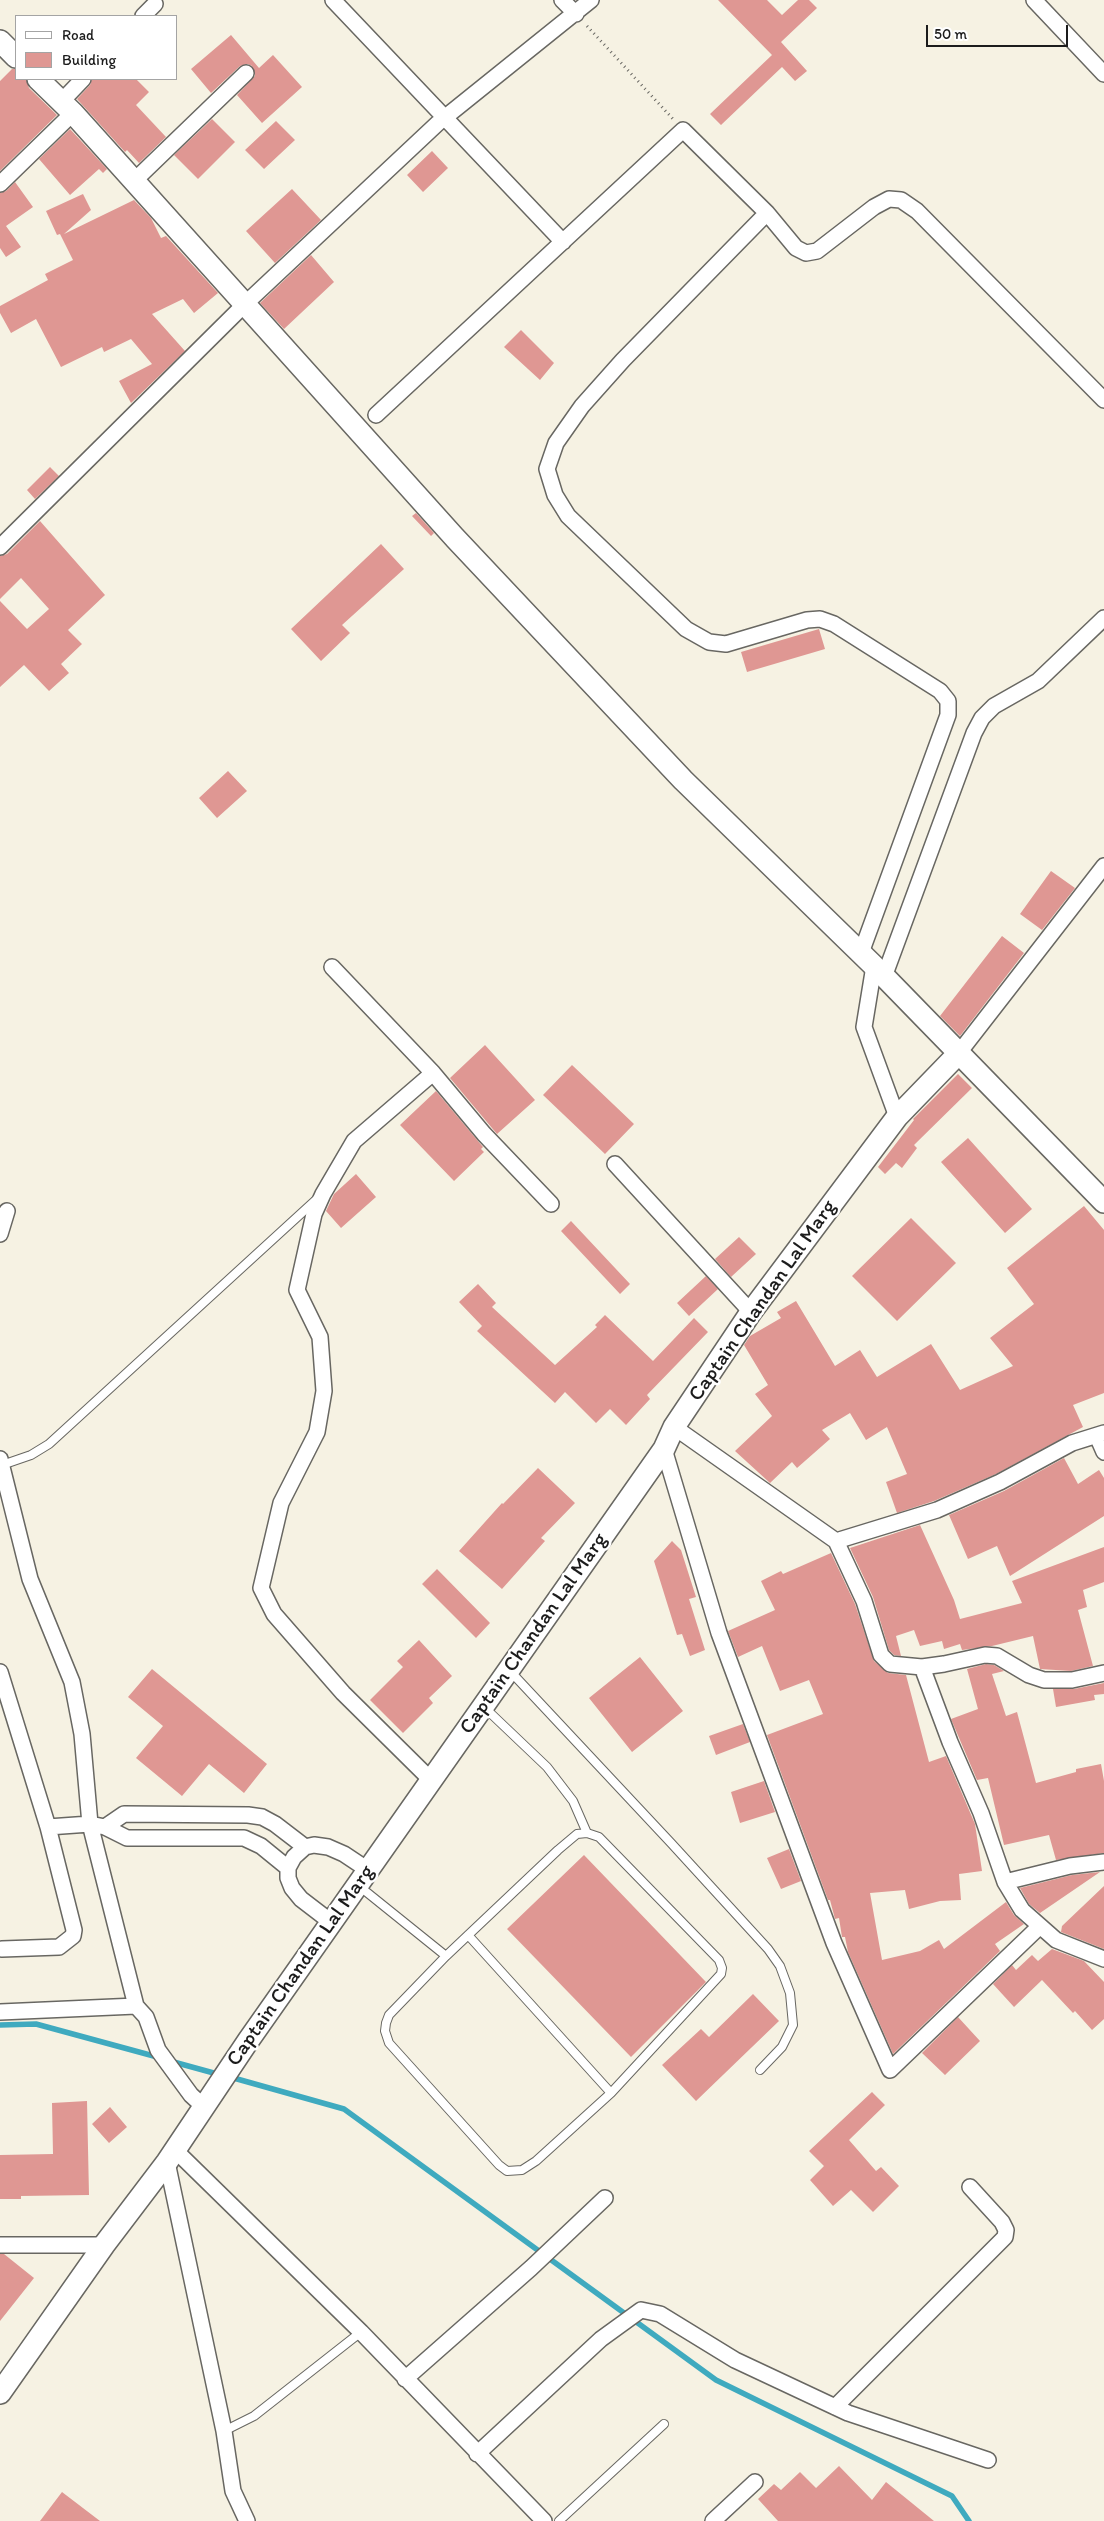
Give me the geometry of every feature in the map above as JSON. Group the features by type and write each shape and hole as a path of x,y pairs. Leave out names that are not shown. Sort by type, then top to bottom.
{"street":[{"path":"333,0 563,242"},
{"path":"562,0 576,14"},
{"path":"0,546 244,305 446,117 591,0"},
{"path":"1034,0 1104,74"},
{"path":"144,15 155,4"},
{"path":"0,41 15,56"},
{"path":"134,181 246,73"},
{"path":"39,80 67,107 455,538 683,780 873,965 1104,1202"},
{"path":"0,184 67,107 82,80"},
{"path":"376,415 683,130 767,213 796,248 806,253 817,251 874,207 889,199 901,200 917,211 1104,400"},
{"path":"767,213 623,360 582,406 556,443 547,469 555,495 568,516 686,629 709,642 726,644 807,620 820,620 834,624 940,691 948,701 948,715 873,965 864,1027 897,1117"},
{"path":"873,965 982,718 994,706 1038,681 1104,618"},
{"path":"958,1054 1104,866"},
{"path":"332,967 433,1074 484,1134 552,1204"},
{"name":"Captain Chandan Lal Marg","path":"0,2394 104,2245 171,2156 216,2086 664,1449 674,1427 751,1312 897,1117 958,1054"},
{"path":"431,1780 343,1693 274,1614 261,1588 281,1503 317,1432 324,1391 320,1337 297,1290 314,1214 323,1194 354,1141 433,1074"},
{"path":"615,1164 751,1312"},
{"path":"0,1234 7,1211"},
{"path":"674,1427 836,1541 864,1602 881,1655 893,1665 922,1667 985,1655 997,1656 1029,1675 1044,1680 1072,1680 1104,1673"},
{"path":"836,1541 937,1510 1000,1482 1072,1443 1100,1434 1104,1452"},
{"path":"664,1449 719,1633 834,1943 890,2070 1040,1926"},
{"path":"1,1462 30,1579 72,1682 98,1826 136,2006 146,2017 158,2050 191,2095 203,2106"},
{"path":"922,1667 950,1742 982,1813 1005,1882 1022,1910 1056,1940 1104,1959"},
{"path":"1,1679 48,1827 74,1930 72,1936 59,1947 2,1949"},
{"path":"98,1826 124,1814 248,1815 262,1817 275,1824 305,1847"},
{"path":"48,1827 98,1826 127,1838 244,1838 261,1846 288,1868"},
{"path":"331,1922 301,1899 292,1888 288,1878 288,1868 294,1856 305,1847 314,1845 328,1847 344,1854 363,1878"},
{"path":"1005,1882 1070,1866 1104,1862"},
{"path":"0,2012 136,2006"},
{"path":"171,2156 361,2332 476,2454 544,2521"},
{"path":"171,2156 224,2430 233,2491 247,2521"},
{"path":"835,2407 1005,2237 1006,2230 1002,2222 970,2187"},
{"path":"405,2379 531,2268 605,2198"},
{"path":"0,2245 104,2245"},
{"path":"476,2454 601,2339 642,2310 660,2314 735,2360 835,2407 988,2460"},
{"path":"713,2521 755,2482"}],"lane":[{"path":"1,1462 31,1455 49,1444 323,1194"},
{"path":"509,1669 678,1850 768,1950 780,1966 790,1993 793,2025 782,2047 760,2070"},
{"path":"483,1707 547,1767 573,1801 588,1833"},
{"path":"588,1833 599,1837 719,1960 722,1968 718,1979 611,2094 536,2161 522,2170 513,2172 499,2165 390,2043 385,2031 389,2015 446,1956 577,1834 588,1833"},
{"path":"363,1878 446,1956"},
{"path":"468,1935 611,2094"},
{"path":"224,2430 254,2416 361,2332"},
{"path":"559,2521 664,2424"}],"path":[{"path":"576,14 683,130"}],"building":[{"path":"718,0 767,0 782,15 798,0 809,0 817,8 781,42 807,71 795,81 782,67 721,125 710,114 772,55"},
{"path":"231,35 259,68 273,55 302,87 262,123 237,95 255,76 252,66 248,64 240,66 211,93 191,69"},
{"path":"12,69 15,69 15,80 26,80 29,88 57,115 0,171 0,81"},
{"path":"92,80 137,80 149,92 136,105 166,137 139,163 127,150 125,152 77,99 90,85"},
{"path":"212,119 235,142 198,179 174,155"},
{"path":"276,121 295,140 264,169 245,150"},
{"path":"70,129 107,169 103,173 99,169 70,195 39,159"},
{"path":"432,151 448,168 423,192 407,175"},
{"path":"15,182 33,207 6,226 21,247 6,257 0,248 0,193 6,191"},
{"path":"292,189 321,220 275,263 246,231"},
{"path":"83,194 91,210 64,234 134,200 151,218 161,238 166,236 218,293 194,313 183,299 152,314 185,351 131,403 119,381 152,364 131,339 104,352 102,347 61,367 36,319 11,333 0,313 0,306 48,280 45,274 73,260 60,234 57,235 46,211"},
{"path":"311,255 334,282 284,329 260,303"},
{"path":"521,330 554,363 540,380 504,347"},
{"path":"50,467 59,476 35,499 27,490"},
{"path":"416,513 434,533 431,536 412,516"},
{"path":"40,521 105,595 68,630 82,644 61,664 69,673 49,691 24,665 0,687 0,601 27,629 49,609 21,578 0,599 0,556 7,554"},
{"path":"381,544 404,569 342,625 350,633 321,661 291,629"},
{"path":"819,629 825,649 747,672 741,652"},
{"path":"228,771 247,791 217,818 199,798"},
{"path":"1051,871 1075,888 1042,930 1020,914"},
{"path":"1002,936 1024,953 960,1036 940,1016"},
{"path":"485,1045 535,1100 497,1134 450,1078"},
{"path":"572,1065 634,1124 605,1154 543,1095"},
{"path":"958,1074 972,1088 914,1145 917,1148 902,1168 896,1163 885,1174 878,1167 913,1119"},
{"path":"436,1091 483,1147 481,1149 484,1152 454,1181 400,1125"},
{"path":"968,1138 1032,1209 1005,1233 941,1162"},
{"path":"356,1174 376,1197 341,1228 326,1211 334,1194"},
{"path":"1084,1206 1104,1230 1104,1393 1073,1405 1083,1427 996,1474 934,1501 897,1513 886,1482 907,1474 887,1427 866,1440 850,1413 822,1430 830,1439 797,1468 792,1462 770,1483 735,1451 772,1416 755,1394 768,1385 744,1345 750,1336 781,1318 777,1312 796,1301 835,1366 860,1350 877,1377 931,1344 960,1390 1013,1366 990,1338 1034,1304 1007,1268"},
{"path":"911,1218 956,1263 897,1321 852,1276"},
{"path":"571,1221 630,1284 620,1294 561,1231"},
{"path":"739,1237 756,1254 731,1277 715,1259"},
{"path":"706,1276 718,1289 689,1316 677,1303"},
{"path":"478,1284 496,1303 492,1307 555,1365 597,1327 595,1325 605,1315 653,1361 694,1318 708,1332 647,1395 650,1399 626,1425 610,1409 596,1423 565,1392 555,1403 477,1331 482,1326 459,1302"},
{"path":"1064,1458 1078,1484 1099,1470 1104,1478 1104,1516 1010,1576 997,1546 968,1559 949,1515 1004,1491"},
{"path":"538,1468 575,1503 541,1538 545,1541 502,1589 459,1551 502,1503"},
{"path":"920,1525 954,1600 960,1619 1022,1603 1012,1581 1104,1547 1104,1582 1083,1590 1087,1607 1078,1610 1093,1666 1071,1671 1040,1669 1033,1636 992,1646 962,1650 960,1644 944,1649 942,1641 920,1646 914,1630 896,1636 901,1656 894,1655 889,1650 873,1597 850,1548"},
{"path":"672,1541 681,1550 696,1597 689,1599 705,1650 690,1656 682,1634 677,1635 654,1561"},
{"path":"831,1553 855,1604 874,1661 888,1673 906,1675 929,1762 946,1756 975,1824 982,1871 959,1874 961,1900 940,1901 909,1909 905,1890 870,1893 882,1960 920,1951 939,1940 944,1949 1006,1902 1014,1915 1024,1924 995,1944 1000,1951 893,2054 848,1952 845,1937 842,1937 839,1918 835,1919 830,1900 828,1900 767,1735 823,1714 809,1680 780,1691 762,1646 738,1657 728,1631 775,1610 761,1581 781,1571 783,1574"},
{"path":"437,1569 490,1623 476,1638 422,1584"},
{"path":"419,1640 452,1676 429,1698 433,1703 403,1733 370,1700 403,1667 397,1661"},
{"path":"640,1657 683,1711 632,1752 589,1698"},
{"path":"986,1664 994,1665 1004,1671 992,1674 1006,1716 1017,1712 1036,1783 1076,1772 1076,1769 1101,1764 1104,1781 1104,1853 1056,1860 1049,1835 1004,1845 988,1778 977,1780 951,1719 978,1709 967,1669"},
{"path":"152,1669 267,1764 244,1793 209,1764 182,1796 136,1758 163,1726 128,1697"},
{"path":"1104,1683 1104,1694 1094,1695 1095,1700 1056,1707 1053,1689 1074,1689"},
{"path":"743,1724 750,1742 716,1755 709,1736"},
{"path":"764,1781 775,1812 740,1823 731,1792"},
{"path":"789,1849 801,1881 781,1889 767,1858"},
{"path":"584,1855 706,1982 631,2057 507,1929"},
{"path":"1100,1872 1040,1913 1029,1904 1020,1888 1072,1875"},
{"path":"1104,1886 1104,1949 1061,1932 1062,1926"},
{"path":"1052,1949 1084,1961 1104,1982 1104,2019 1092,2030 1042,1980 1014,2007 993,1984 1012,1965 1016,1970 1032,1955 1038,1961"},
{"path":"753,1994 779,2021 696,2101 662,2065 701,2029 709,2037"},
{"path":"958,2017 980,2041 945,2075 922,2053"},
{"path":"872,2092 885,2105 849,2140 876,2171 881,2167 899,2186 873,2212 851,2190 833,2206 810,2180 824,2166 809,2151"},
{"path":"87,2101 89,2195 21,2196 21,2199 0,2199 0,2155 53,2154 52,2103"},
{"path":"110,2107 127,2127 109,2143 92,2124"},
{"path":"0,2254 4,2254 34,2278 0,2321"},
{"path":"839,2466 872,2500 886,2482 934,2521 778,2521 758,2499 774,2484 781,2490 800,2472 816,2488"},
{"path":"62,2492 100,2521 40,2521"}],"waterway":[{"path":"0,2025 36,2024 161,2058"},
{"path":"170,2061 221,2075"},
{"path":"230,2077 344,2109 716,2380 952,2496 969,2521"}]}
